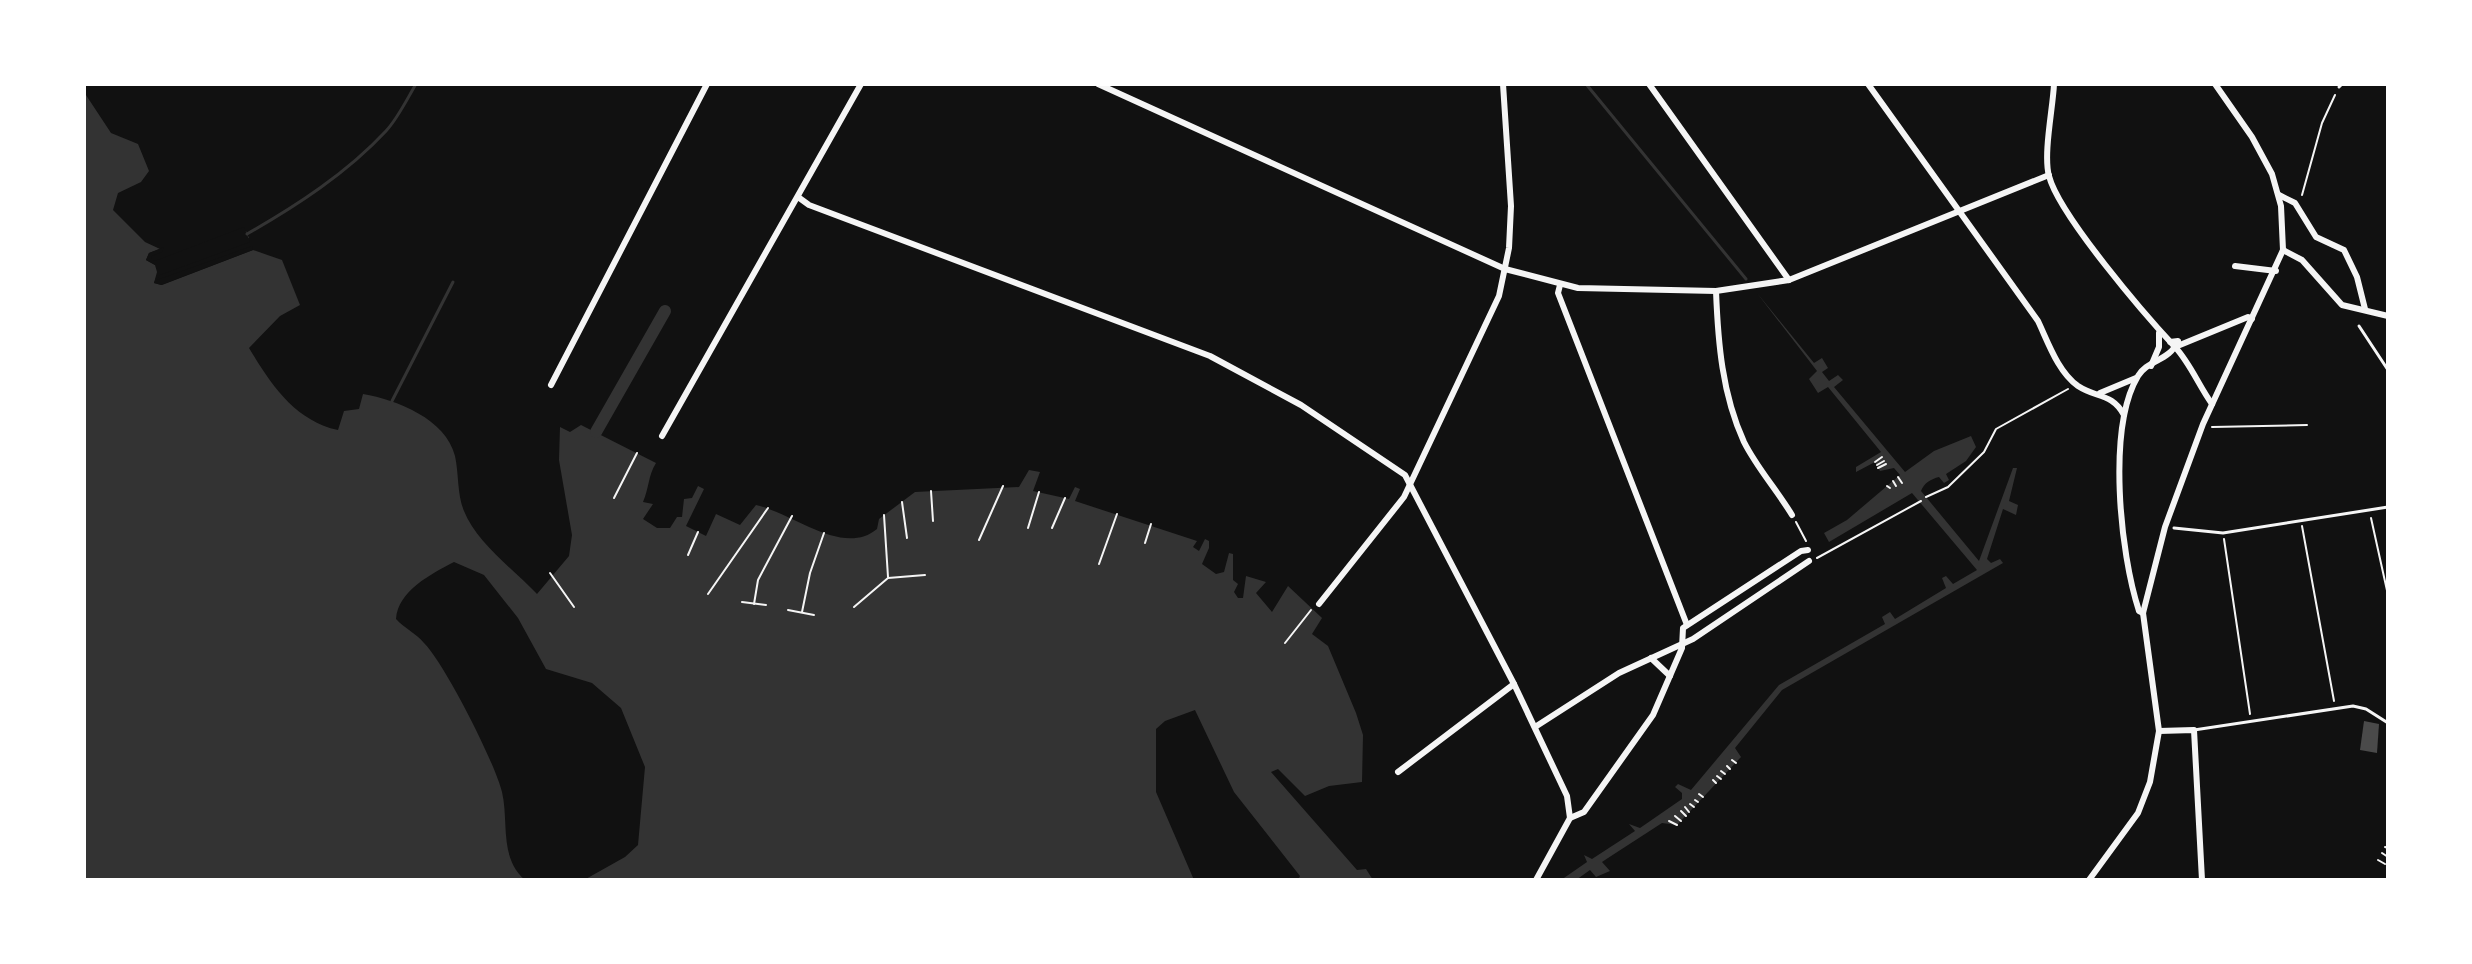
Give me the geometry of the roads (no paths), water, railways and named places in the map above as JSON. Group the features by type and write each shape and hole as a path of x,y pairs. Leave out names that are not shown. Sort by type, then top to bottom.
{"street":[{"path":"551,385 707,84"},
{"path":"662,436 861,84"},
{"path":"1098,84 1505,269 1560,285 1598,289 1716,291 1789,280 2049,175"},
{"path":"1319,604 1411,484 1485,328 1505,269 1511,206 1503,84"},
{"path":"1649,84 1789,280"},
{"path":"1868,84 2038,321 2055,357 2076,385 2113,399 2124,415"},
{"path":"2054,84 2049,175 2083,233 2159,333 2167,341 2177,344 2248,317 2252,319"},
{"path":"2089,880 2138,813 2150,782 2159,731 2143,613 2165,527 2212,404 2282,253 2279,195 2268,164 2215,84"},
{"path":"2279,195 2295,203 2316,237 2339,246 2349,257 2365,309"},
{"path":"798,197 809,205 1210,356 1301,405 1405,475 1564,787 1570,818"},
{"path":"2282,253 2302,260 2342,305 2388,316"},
{"path":"2235,266 2276,271"},
{"path":"1536,880 1570,818 1584,812 1653,715 1687,625 1558,293 1560,285"},
{"path":"1716,291 1718,344 1732,408 1744,441 1792,515"},
{"path":"2151,366 2159,347 2159,333"},
{"path":"2100,393 2136,378 2173,353 2177,344"},
{"path":"2177,344 2212,404"},
{"path":"2136,378 2124,415 2117,469 2132,585 2139,611 2143,613"},
{"path":"1687,625 1808,546"},
{"path":"1535,727 1619,673 1681,645 1809,561"},
{"path":"1651,658 1670,676"},
{"path":"1398,772 1514,684"},
{"path":"2159,731 2194,730 2202,880"}],"lane":[{"path":"2359,326 2388,370"},
{"path":"2174,528 2223,533 2388,507"},
{"path":"1808,546 1812,555 1809,561"},
{"path":"2194,730 2353,706 2366,709 2388,723"}],"waterway":[{"path":"247,234 302,200 355,161 390,126 416,84"},
{"path":"1586,84 1746,279"},
{"path":"392,401 453,282"},
{"path":"596,432 665,311"}]}
